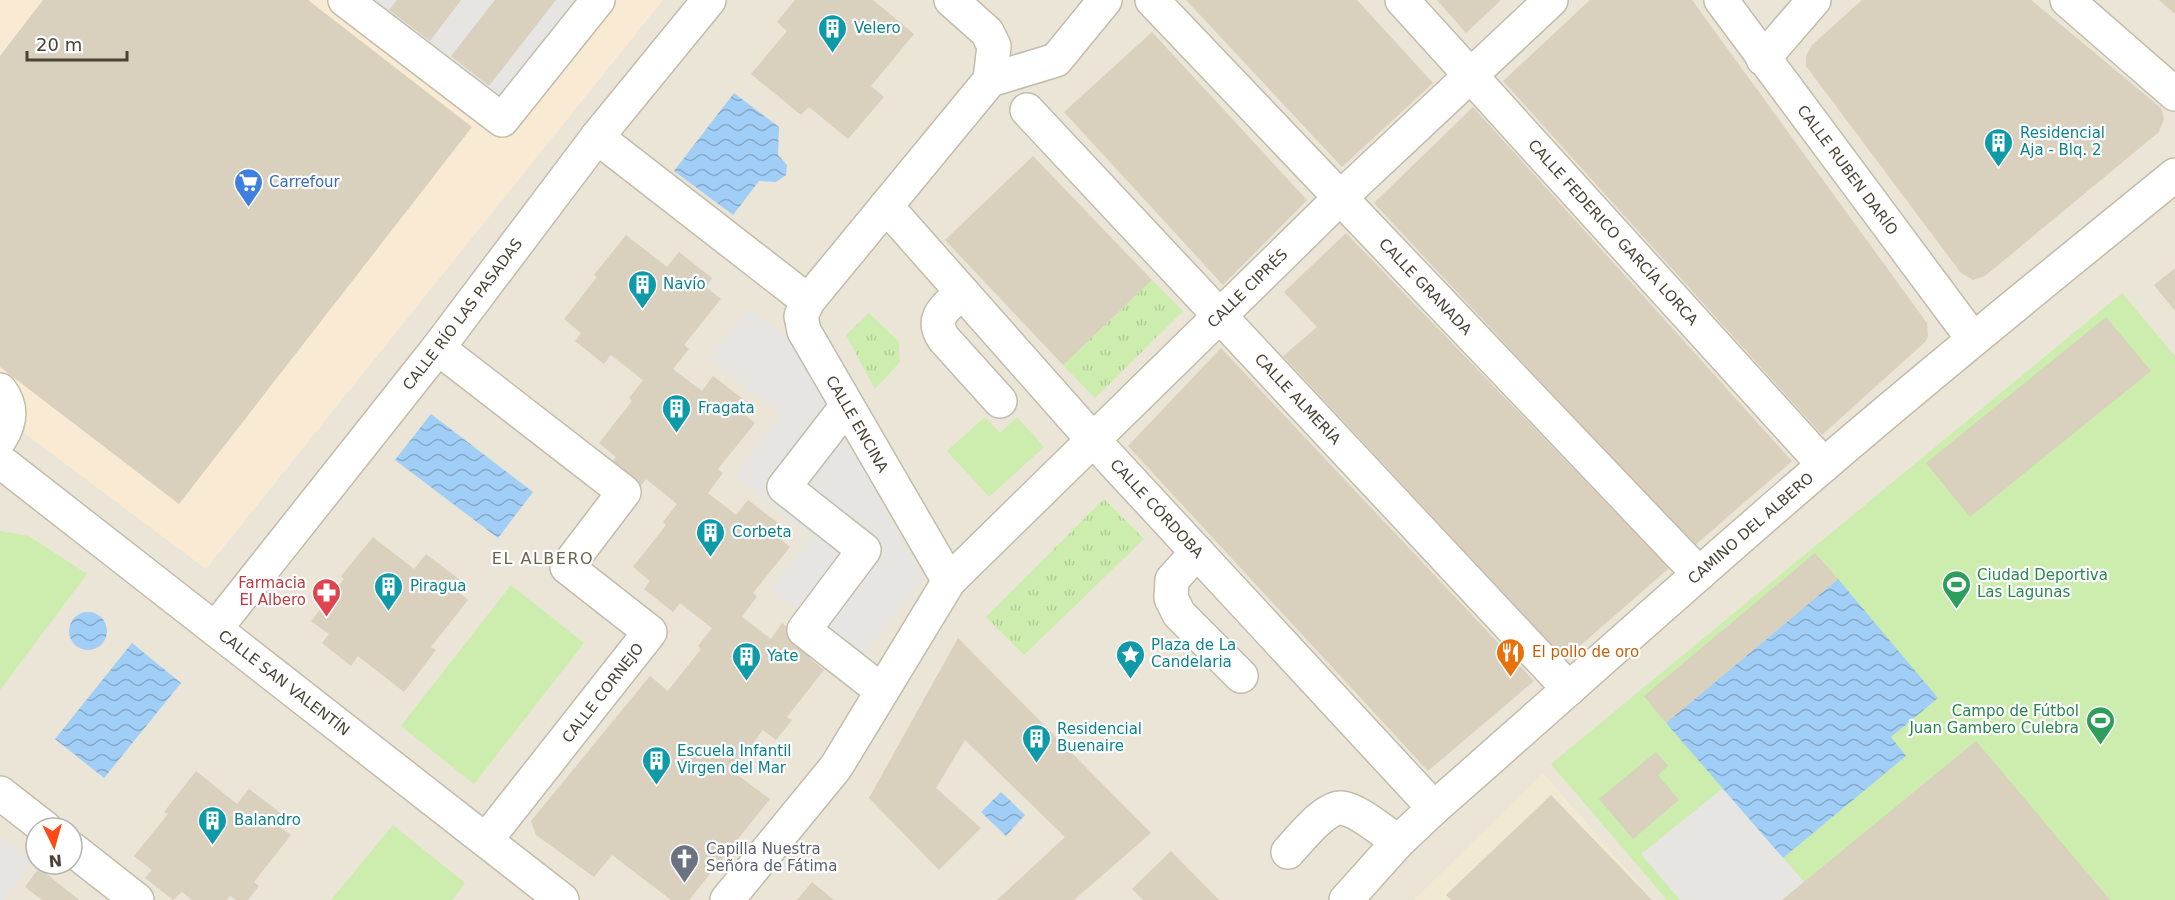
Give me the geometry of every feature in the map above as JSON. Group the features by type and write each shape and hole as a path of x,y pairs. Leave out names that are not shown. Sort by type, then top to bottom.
{"street":[{"path":"345,0 502,120 598,0"},
{"name":"CALLE RÍO LAS PASADAS","path":"216,628 438,348 597,137 709,0"},
{"path":"597,137 808,301 990,80 994,46 987,32 951,0"},
{"path":"990,80 1056,60 1105,0"},
{"name":"CALLE GRANADA","path":"1152,0 1699,574"},
{"name":"CALLE FEDERICO GARCÍA LORCA","path":"1402,0 1824,465"},
{"name":"CALLE CIPRÉS","path":"949,581 1341,197 1551,0"},
{"name":"CALLE RUBEN DARÍO","path":"1721,0 1973,339"},
{"path":"1763,59 1814,0"},
{"path":"2067,0 2175,94"},
{"name":"CALLE ALMERÍA","path":"1027,110 1569,689"},
{"name":"CAMINO DEL ALBERO","path":"1346,900 1398,842 1434,808 1699,574 1973,339 2175,175"},
{"name":"CALLE CÓRDOBA","path":"886,206 1094,441 1434,808"},
{"path":"962,292 938,318 937,329 1000,401"},
{"name":"CALLE ENCINA","path":"808,301 801,315 804,332 949,581"},
{"name":"CALLE CORNEJO","path":"438,348 624,492 567,567 650,632 486,840"},
{"path":"0,390 8,401 9,417 1,462"},
{"path":"846,407 784,487 864,550 804,630 882,691"},
{"name":"CALLE SAN VALENTÍN","path":"1,462 562,900"},
{"path":"1197,552 1172,580 1171,598 1179,614 1241,675"},
{"path":"727,900 836,767 949,581"},
{"path":"0,793 30,816"},
{"path":"1288,852 1326,813 1341,808 1356,813 1398,842"},
{"path":"84,858 137,900"}],"shaded area":[{"path":"0,0 2175,0 2175,900 0,900"},
{"name":"Carrefour","path":"0,0 663,0 206,569 0,415"},
{"path":"362,0 581,0 500,105"},
{"path":"750,308 801,350 923,579 860,659 771,588 811,537 735,476 781,415 709,358"},
{"path":"1543,773 1653,900 1414,900"},
{"path":"1723,788 1804,882 1782,900 1680,900 1641,854"},
{"path":"0,836 24,855 24,872 4,900 0,900"}],"green space":[{"path":"1152,280 1183,311 1095,398 1063,365"},
{"name":"Ciudad Deportiva Las Lagunas","path":"2122,293 2175,356 2175,900 1667,900 1551,764"},
{"path":"869,313 899,342 900,362 875,389 846,335"},
{"path":"985,417 1000,433 1017,417 1044,447 989,497 947,451"},
{"path":"1104,499 1144,539 1024,655 986,617"},
{"path":"0,531 29,536 87,574 0,690"},
{"path":"511,585 584,643 474,784 401,726"},
{"path":"393,825 465,883 452,900 331,900"}],"water":[{"path":"734,93 779,127 778,155 787,165 786,175 776,182 759,181 733,215 674,171"},
{"path":"431,414 533,492 498,538 395,460"},
{"path":"1838,579 1938,698 1891,737 1906,756 1783,858 1666,723"},
{"path":"88,612 102,617 107,631 102,645 88,650 74,645 69,631 74,617"},
{"path":"132,643 181,683 104,778 55,739"},
{"path":"1001,792 1025,815 1006,836 981,812"}],"building":[{"name":"Carrefour","path":"43,0 308,0 472,127 179,504 0,367 0,56"},
{"path":"397,0 461,0 430,41 389,10"},
{"path":"495,0 556,0 489,86 451,56"},
{"name":"Velero","path":"795,0 873,0 914,34 871,86 884,97 848,139 809,107 801,115 751,74 787,31 777,22"},
{"path":"1186,0 1357,0 1433,83 1342,167"},
{"path":"1437,0 1501,0 1466,33"},
{"path":"1590,0 1692,0 1927,323 1928,337 1925,342 1822,435 1503,81"},
{"name":"Residencial Aja - Blq. 2","path":"1862,0 2031,0 2161,108 2164,119 2159,132 1985,276 1973,280 1961,273 1806,66 1806,56 1812,45"},
{"path":"2159,0 2175,0 2175,14"},
{"path":"1152,32 1307,200 1223,285 1064,112"},
{"path":"1473,107 1792,461 1694,546 1374,203"},
{"path":"1033,156 1152,280 1063,365 945,240"},
{"path":"1346,233 1669,568 1565,659 1283,356 1317,327 1284,292"},
{"path":"626,235 667,267 679,252 712,278 706,287 721,299 684,345 689,349 673,369 702,391 713,376 747,402 740,411 755,423 718,469 723,473 708,493 736,515 748,500 782,526 775,535 790,547 753,593 757,596 742,617 771,639 782,623 816,649 809,658 824,670 787,717 792,720 776,740 763,730 732,771 770,799 689,900 671,900 612,855 594,877 536,835 531,821 650,676 668,691 701,649 698,646 712,628 680,603 673,612 644,589 650,581 633,567 666,525 663,522 677,504 646,479 639,488 609,466 616,457 599,443 632,401 629,398 643,380 611,355 604,364 575,341 581,333 564,319 597,277 594,275"},
{"path":"2175,268 2175,311 2154,285"},
{"path":"2106,317 2151,371 1970,517 1926,463"},
{"path":"1221,348 1534,681 1428,771 1128,446"},
{"name":"Piragua","path":"373,537 414,569 426,554 460,580 453,588 468,600 431,647 436,650 404,692 358,656 351,666 322,643 329,634 311,621 344,579 341,576"},
{"path":"1815,553 1838,579 1666,723 1644,696"},
{"name":"Residencial Buenaire","path":"958,638 1151,833 1074,900 997,900 1065,837 965,740 936,788 981,828 939,870 869,798"},
{"path":"1976,741 2110,900 1782,900 1804,882"},
{"path":"1656,752 1668,766 1658,775 1679,800 1633,839 1599,799"},
{"name":"Balandro","path":"196,771 237,804 249,789 283,815 276,824 291,835 254,882 259,886 248,900 236,900 230,896 227,900 192,900 182,892 173,900 145,878 152,870 134,856 168,814 164,812"},
{"path":"1551,795 1652,900 1451,900 1446,895"},
{"path":"1171,851 1219,900 1143,900 1132,889"},
{"path":"33,876 49,876 79,900 42,900 25,887"},
{"path":"812,882 834,900 797,900"}],"place":[{"name":"Velero","path":"833,54"},
{"name":"Residencial Aja - Blq. 2","path":"1999,168"},
{"name":"Carrefour","path":"248,208"},
{"name":"Navío","path":"642,310"},
{"name":"Fragata","path":"677,434"},
{"name":"Corbeta","path":"711,558"},
{"name":"Ciudad Deportiva Las Lagunas","path":"1956,610"},
{"name":"Piragua","path":"389,612"},
{"name":"Farmacia El Albero","path":"327,618"},
{"name":"El pollo de oro","path":"1511,678"},
{"name":"Plaza de La Candelaria","path":"1130,680"},
{"name":"Yate","path":"746,682"},
{"name":"Campo de Fútbol Juan Gambero Culebra","path":"2100,746"},
{"name":"Residencial Buenaire","path":"1036,764"},
{"name":"Escuela Infantil Virgen del Mar","path":"656,786"},
{"name":"Balandro","path":"213,846"},
{"name":"Capilla Nuestra Señora de Fátima","path":"685,884"}],"district":[{"name":"EL ALBERO","path":"543,558"}]}
